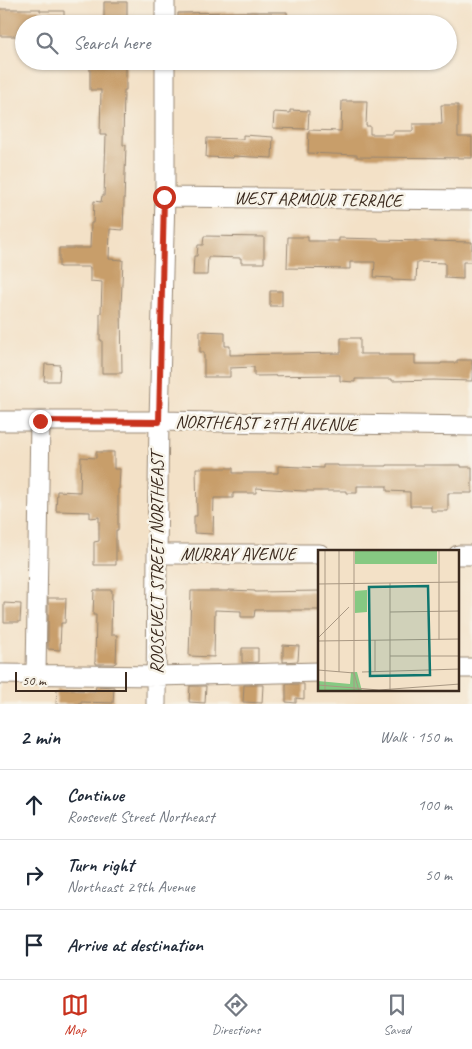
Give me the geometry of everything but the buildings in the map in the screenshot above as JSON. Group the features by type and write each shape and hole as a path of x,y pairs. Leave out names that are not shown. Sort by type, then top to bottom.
{"street":[{"path":"165,15 166,0"},
{"name":"ROOSEVELT STREET NORTHEAST","path":"156,704 165,70"},
{"name":"WEST ARMOUR TERRACE","path":"164,197 472,200"},
{"name":"NORTHEAST 29TH AVENUE","path":"0,421 472,426"},
{"path":"36,674 40,421"},
{"name":"MURRAY AVENUE","path":"157,554 318,554"},
{"path":"0,674 156,676 318,672"}],"route":[{"path":"40,421 159,422 164,197"}]}
